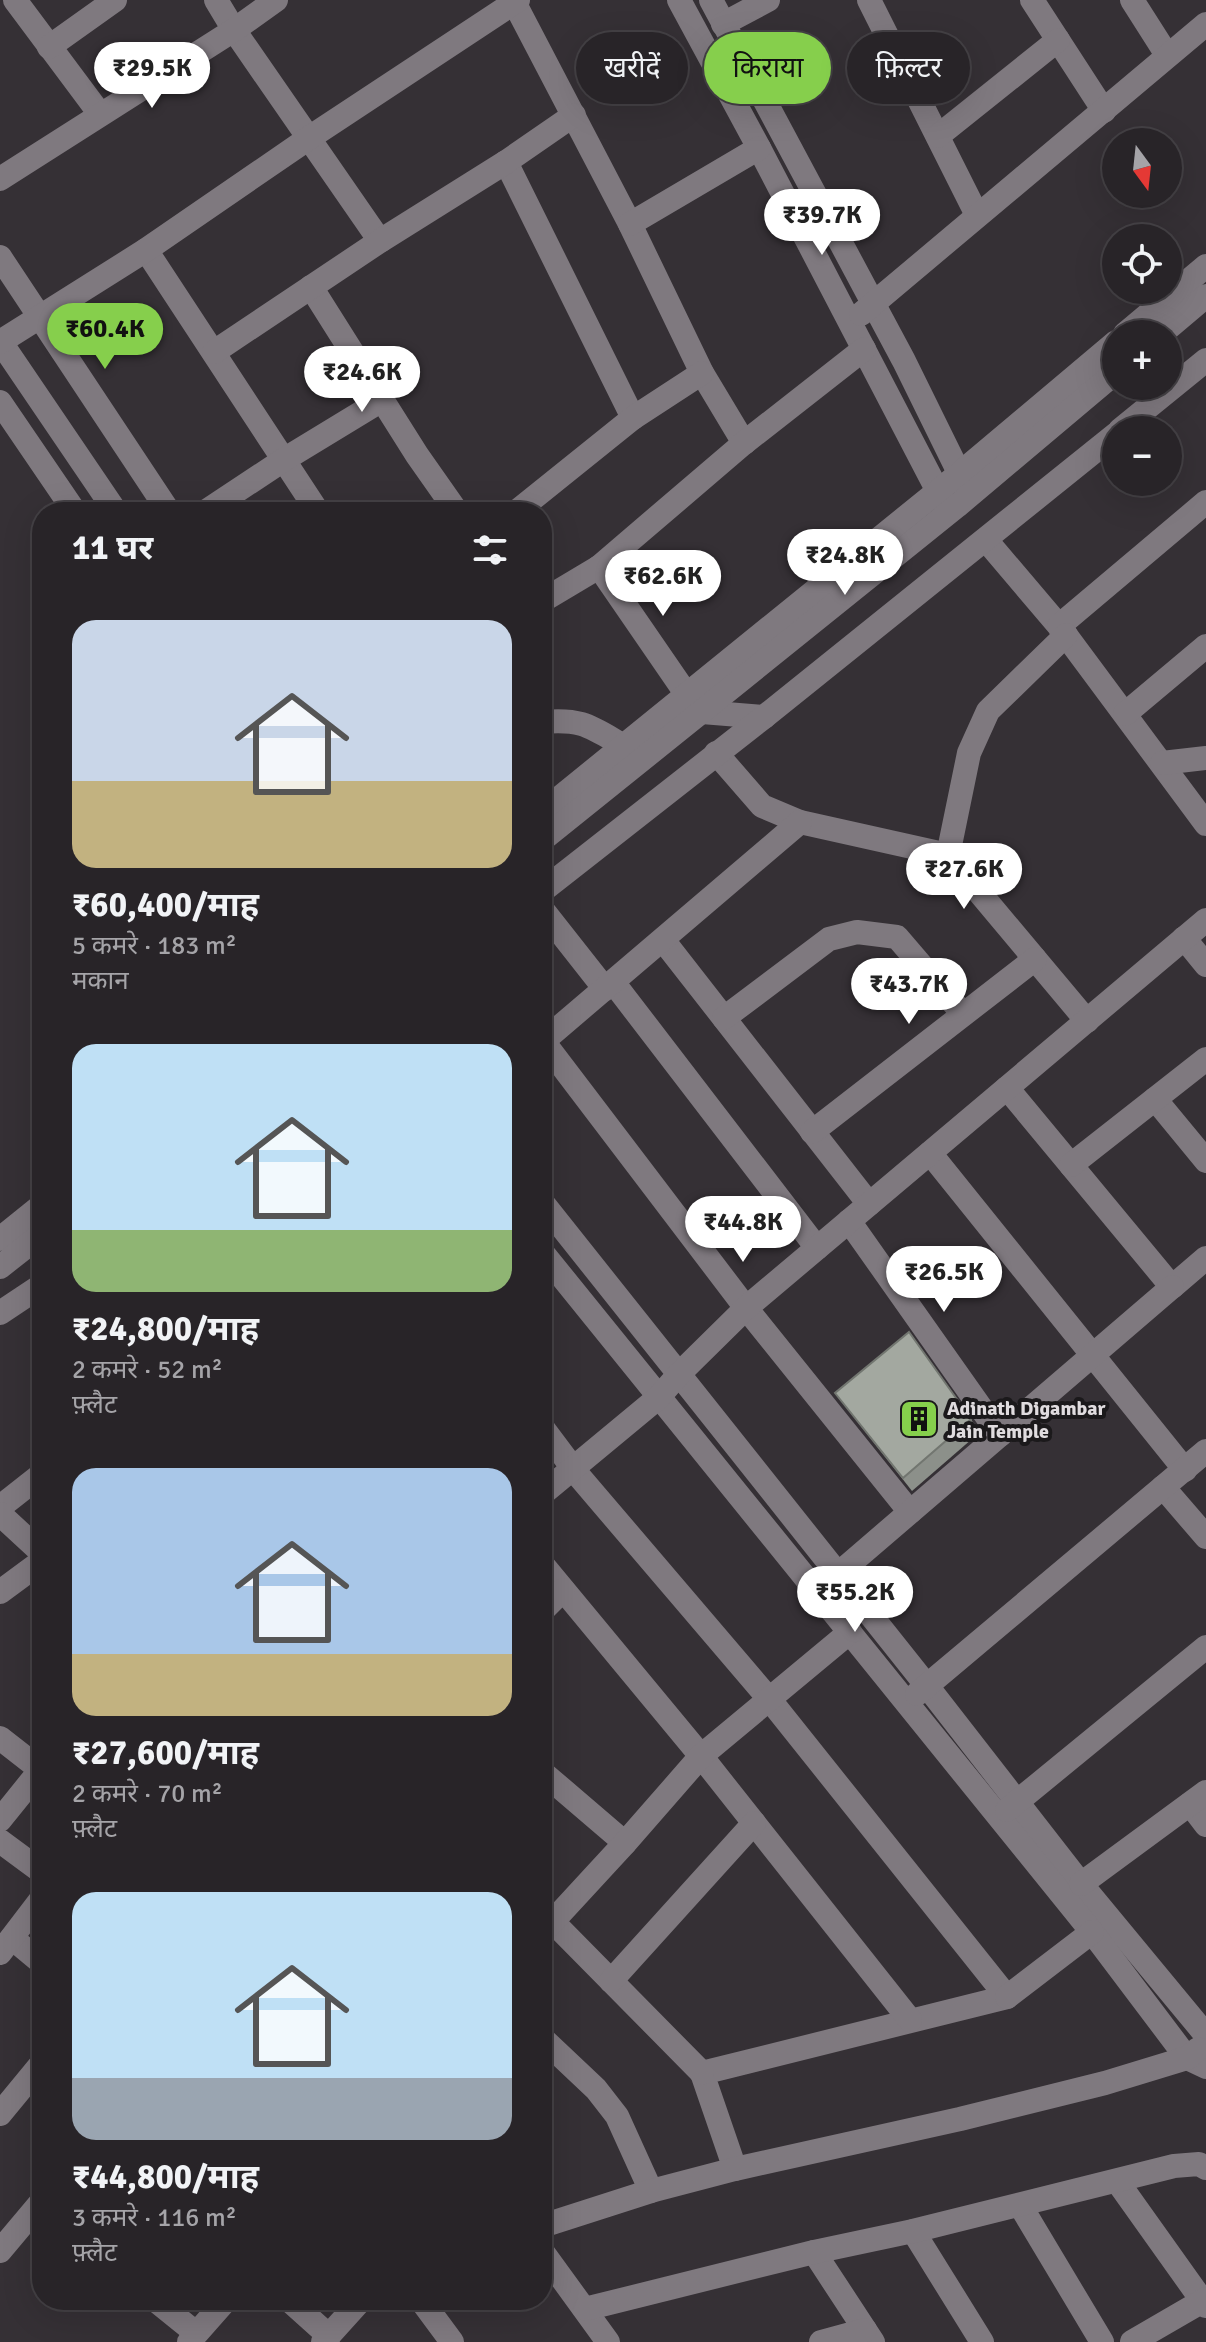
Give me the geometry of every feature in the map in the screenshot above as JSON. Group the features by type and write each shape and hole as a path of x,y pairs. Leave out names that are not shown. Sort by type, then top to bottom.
{"street":[{"path":"15,0 100,114"},
{"path":"49,47 115,0"},
{"path":"216,0 380,241"},
{"path":"0,179 276,0"},
{"path":"679,0 949,512"},
{"path":"711,0 904,361 964,485"},
{"path":"723,24 768,0"},
{"path":"869,0 977,215"},
{"path":"1032,0 1104,111"},
{"path":"1132,0 1167,55"},
{"path":"109,502 0,342 146,250 516,1 702,373 744,443"},
{"path":"849,322 874,305 1206,24"},
{"path":"938,136 1058,40"},
{"path":"214,352 574,115"},
{"path":"630,224 759,148"},
{"path":"506,162 633,418"},
{"path":"146,250 312,502"},
{"path":"0,257 162,502"},
{"path":"1142,320 1206,266"},
{"path":"311,287 450,502"},
{"path":"1178,320 1206,296"},
{"path":"552,595 599,567 744,443 864,349"},
{"path":"552,804 624,746 695,704 949,512 964,485 1102,355"},
{"path":"1138,416 1206,360"},
{"path":"528,502 633,418 702,373"},
{"path":"552,831 937,491 964,485 1102,382"},
{"path":"220,502 382,400"},
{"path":"0,402 68,502"},
{"path":"552,883 1102,445"},
{"path":"948,855 967,760 988,711 1062,631 1206,502"},
{"path":"986,540 1062,631 1206,824"},
{"path":"599,567 695,704 739,736 762,806 800,822 948,855 1087,1021"},
{"path":"1125,714 1206,646"},
{"path":"552,721 584,723 624,746"},
{"path":"1168,773 1206,758"},
{"path":"552,1034 800,822"},
{"path":"552,920 609,986 817,1248"},
{"path":"552,1485 659,1397 746,1308 1206,920"},
{"path":"724,1018 829,939 857,932 897,937 963,1014"},
{"path":"1184,938 1206,965"},
{"path":"663,940 869,1204"},
{"path":"812,1132 1035,959"},
{"path":"552,1055 746,1308 910,1512"},
{"path":"1071,1165 1206,1059"},
{"path":"1007,1088 1172,1287"},
{"path":"1155,1099 1206,1161"},
{"path":"930,1153 1185,1470"},
{"path":"0,1239 32,1213"},
{"path":"552,1215 927,1686 1092,1932 1200,2056 960,2119 735,2169 651,2191 552,2223"},
{"path":"849,1221 1000,1435"},
{"path":"0,1267 32,1242"},
{"path":"838,1574 1206,1258"},
{"path":"552,1264 907,1702 1081,1884 1206,2035"},
{"path":"0,1313 32,1292"},
{"path":"552,1440 770,1700 1007,1997"},
{"path":"907,1702 1206,1451"},
{"path":"0,1507 32,1482"},
{"path":"1163,1487 1206,1537"},
{"path":"0,1514 32,1544"},
{"path":"0,1592 32,1568"},
{"path":"552,1576 701,1756 910,2020"},
{"path":"552,1601 563,1590"},
{"path":"552,1922 701,1756 850,1632"},
{"path":"1008,1809 1206,1647"},
{"path":"0,1738 32,1762"},
{"path":"0,1820 32,1780"},
{"path":"552,1786 625,1843"},
{"path":"1081,1884 1198,1798 1206,1825"},
{"path":"611,1981 754,1823"},
{"path":"0,1841 32,1865"},
{"path":"32,1911 6,1946 32,1958"},
{"path":"552,1931 611,1981 702,2073 735,2169"},
{"path":"702,2073 1007,1997 1092,1932"},
{"path":"552,2047 596,2089 617,2116 651,2191"},
{"path":"0,2114 32,2084"},
{"path":"585,2309 1174,2166 1199,2164 1206,2168"},
{"path":"1117,2181 1205,2302 1132,2342"},
{"path":"1020,2205 1102,2342"},
{"path":"0,2251 32,2214"},
{"path":"913,2231 982,2342"},
{"path":"814,2252 869,2336 821,2342"},
{"path":"552,2264 608,2342"},
{"path":"165,2310 193,2338 217,2310"},
{"path":"298,2310 326,2339 352,2310"},
{"path":"428,2310 452,2342"}],"building":[{"name":"Adinath Digambar Jain Temple","path":"909,1332 971,1419 903,1478 835,1393"}],"place":[{"name":"Adinath Digambar Jain Temple","path":"919,1419"}]}
